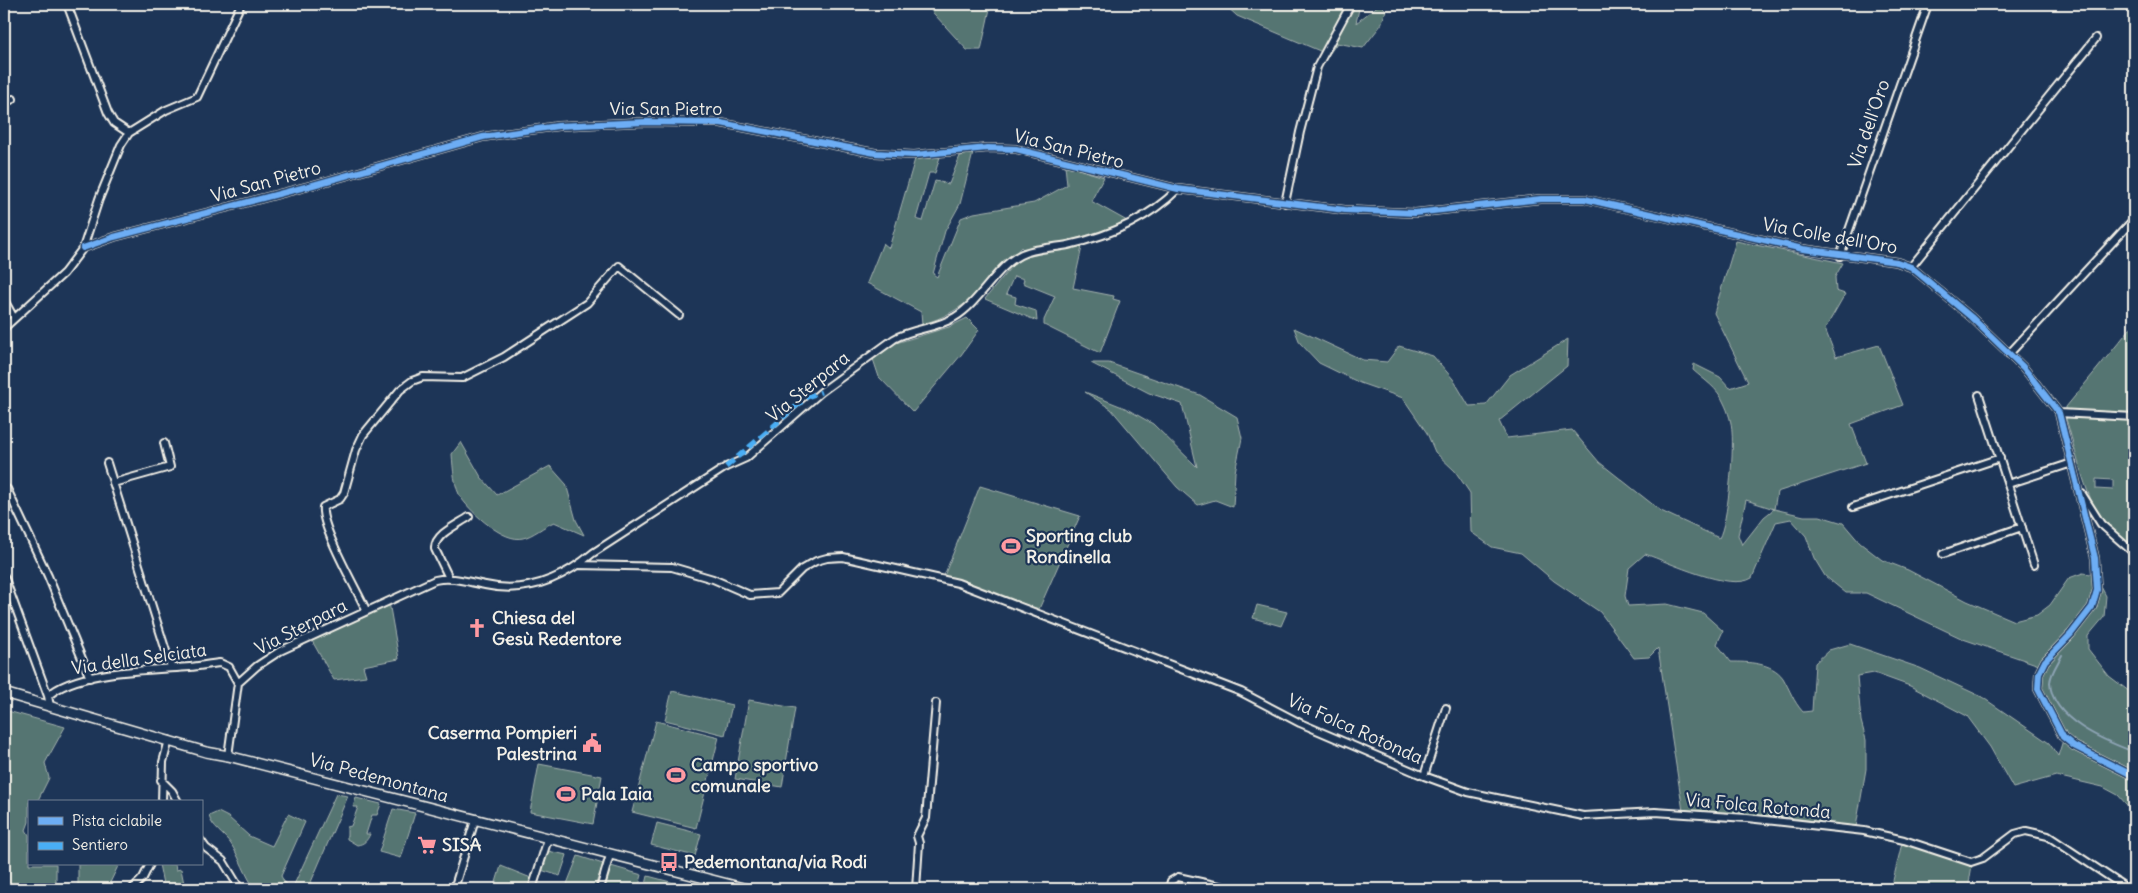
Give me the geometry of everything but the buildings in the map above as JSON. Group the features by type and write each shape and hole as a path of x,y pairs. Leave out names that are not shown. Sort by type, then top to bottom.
{"street":[{"path":"67,4 108,113 114,123 129,133"},
{"path":"4,328 64,273 83,248 99,199 121,145 129,133 166,110 197,97 241,4"},
{"path":"1285,203 1300,132 1317,67 1351,4"},
{"name":"Via dell'Oro","path":"1840,256 1928,4"},
{"path":"1911,267 2096,38"},
{"path":"4,103 13,99"},
{"name":"Via San Pietro","path":"83,248 114,237 313,186 483,137 558,126 645,122 721,123 851,150 914,155 1003,148 1178,189 1285,203"},
{"name":"Via Sterpara","path":"238,683 262,662 280,651 427,583 449,578 494,587 519,588 550,580 578,565 592,553 726,466 746,458 821,392 894,339 907,332 936,326 954,318 971,305 1012,260 1021,254 1069,245 1117,230 1154,210 1178,189"},
{"name":"Via Colle dell'Oro","path":"1285,203 1344,210 1408,214 1540,199 1576,198 1803,249 1840,256 1897,262 1911,267 1964,311 2023,367 2059,413 2076,477 2096,567 2095,599 2071,634 2045,661 2039,673 2038,689 2064,737 2074,746 2134,776"},
{"path":"2009,354 2134,219"},
{"path":"366,610 322,513 324,507 340,499 344,493 356,450 363,435 400,390 412,381 423,377 462,378 504,358 588,303 619,266 678,315"},
{"path":"4,300 14,318"},
{"path":"1979,394 2034,565"},
{"path":"2059,413 2134,417"},
{"path":"113,483 170,467 164,444"},
{"path":"1853,506 2000,458"},
{"path":"107,463 171,667"},
{"path":"2008,484 2072,463"},
{"path":"2076,477 2085,501 2096,518 2111,535 2134,553"},
{"path":"7,489 48,576 90,678"},
{"path":"449,578 435,550 435,543 438,538 469,517"},
{"path":"1943,554 2022,527"},
{"name":"Via Folca Rotonda","path":"578,565 672,567 713,579 750,595 758,595 778,593 802,569 816,561 843,557 958,583 1242,692 1300,722 1424,776 1468,792 1583,816 1655,812 1747,818 1864,831 1904,840 1971,862 1984,858 2015,834 2033,832 2048,836 2128,889"},
{"path":"4,576 50,706"},
{"name":"Via della Selciata","path":"48,696 60,687 90,678 171,667 223,663 229,667 238,683"},
{"path":"228,756 238,683"},
{"name":"Via Pedemontana","path":"4,693 206,752 228,756 748,889"},
{"path":"916,889 919,843 917,836 926,818 936,703"},
{"path":"1424,776 1446,708"},
{"path":"162,800 161,780 169,740"},
{"path":"161,780 177,800"},
{"path":"454,889 475,820"},
{"path":"532,889 548,839"},
{"path":"202,842 206,848 223,861 240,889"},
{"path":"600,889 610,855"},
{"path":"132,889 143,878 149,866"},
{"path":"1170,889 1171,881 1178,877 1233,889"}],"green space":[{"path":"925,4 991,4 981,50 967,50"},
{"path":"1224,4 1360,4 1356,23 1380,4 1386,10 1381,25 1363,48 1337,43 1325,60 1320,51 1237,16"},
{"path":"973,153 960,204 945,231 933,274 937,277 961,218 974,213 1034,203 1067,185 1065,165 1104,177 1091,201 1127,221 1102,231 1063,242 1024,250 1021,247 978,293 952,312 922,324 921,312 867,283 883,243 889,248 915,159 940,157 935,173 929,173 916,219 923,221 935,181 949,184 960,156"},
{"path":"1736,241 1843,263 1835,277 1836,291 1845,294 1825,329 1836,357 1879,345 1903,405 1851,424 1866,463 1777,492 1774,509 1804,516 1820,516 1843,523 1860,543 1882,560 1908,570 1967,601 2014,621 2037,615 2050,605 2069,578 2083,573 2091,574 2097,579 2106,596 2104,617 2088,636 2088,649 2109,676 2134,695 2134,813 2118,795 2103,787 2056,776 2013,788 1990,747 1967,716 1910,686 1874,673 1857,676 1861,721 1866,740 1866,769 1856,827 1787,817 1683,811 1658,648 1649,657 1634,658 1600,612 1554,581 1521,553 1492,547 1471,532 1470,493 1455,471 1435,452 1427,433 1403,398 1360,383 1319,363 1300,343 1294,328 1363,360 1387,362 1399,346 1433,356 1453,379 1469,406 1486,405 1510,375 1568,339 1567,366 1499,421 1507,438 1572,430 1599,462 1661,511 1719,538 1725,518 1730,487 1731,425 1728,413 1718,393 1693,370 1694,364 1720,377 1730,388 1748,382 1714,313","holes":["1746,500 1774,509 1764,517 1742,545 1738,535","1791,519 1806,536 1814,558 1825,576 1846,593 1866,593 1963,639 2042,666 2040,696 2064,737 2058,756 2049,743 1982,697 1920,668 1850,644 1829,650 1815,663 1812,711 1803,712 1794,700 1783,678 1778,673 1759,664 1731,662 1717,644 1723,631 1703,613 1667,604 1628,606 1625,596 1629,568 1645,554 1715,579 1742,581 1752,578 1776,522"]},
{"path":"1080,245 1082,247 1073,288 1114,296 1113,299 1120,301 1100,353 1044,325 1044,320 1055,296 1023,283 1024,279 1014,276 1006,294 1016,297 1015,304 1036,311 1037,321 985,299 1015,262 1022,258"},
{"path":"967,318 979,330 961,355 913,412 879,377 873,359 896,343 949,327"},
{"path":"2134,324 2134,548 2107,526 2093,505 2082,476 2066,419 2066,407","holes":["2096,479 2113,480 2113,490 2096,489"]},
{"path":"1091,363 1109,363 1200,395 1237,417 1242,438 1235,472 1233,507 1215,500 1198,505 1177,487 1111,409 1085,392 1125,408 1153,424 1197,467 1182,404 1149,393"},
{"path":"461,442 481,477 497,495 550,466 566,484 576,520 584,535 554,522 523,538 507,536 489,526 467,505 457,490 452,454"},
{"name":"Sporting club Rondinella","path":"980,486 1080,516 1039,609 944,576"},
{"path":"389,602 399,659 363,666 366,676 334,680 311,639"},
{"path":"1257,605 1287,612 1281,626 1253,618"},
{"path":"672,691 732,705 725,735 665,720"},
{"path":"749,700 795,708 782,787 735,779"},
{"path":"4,710 65,727 45,763 49,778 38,800 28,800 28,825 26,830 28,833 28,866 56,866 56,889 4,889"},
{"name":"Campo sportivo comunale","path":"656,721 719,737 696,828 632,812"},
{"name":"Pala Iaia","path":"539,764 602,776 593,824 530,812"},
{"path":"336,794 348,796 308,889 292,889"},
{"path":"356,798 381,804 377,815 372,815 366,834 370,834 368,839 357,845 347,839 347,827 351,826 358,807 353,807"},
{"path":"393,809 415,813 401,858 379,852"},
{"path":"218,812 228,817 249,836 272,846 288,814 305,822 281,876 288,889 255,889 231,844 215,827 209,816"},
{"path":"657,823 701,834 695,856 651,845"},
{"path":"1902,843 1972,865 1968,889 1891,889"},
{"path":"548,851 567,855 560,876 541,870"},
{"path":"578,856 603,864 594,889 568,889 570,886 567,884"},
{"path":"78,866 118,866 107,889 78,889"},
{"path":"159,866 175,866 176,870 181,869 185,889 164,889"},
{"path":"501,866 531,878 527,889 494,889"},
{"path":"611,866 642,875 638,889 603,889"},
{"path":"648,876 678,884 677,889 645,889"}],"waterway":[{"path":"2062,655 2050,680 2053,696 2060,708 2070,718 2095,735 2134,752"}],"marked path":[{"path":"726,467 807,397 821,392"}],"cycle path":[{"path":"83,248 114,237 313,185 483,137 558,126 645,122 721,123 875,153 914,155 988,148 1016,149 1178,189 1345,210 1415,213 1541,199 1585,199 1803,249 1897,262 1911,267 1971,317 2023,367 2059,413 2095,558 2097,590 2092,607 2071,634 2045,661 2039,673 2038,689 2063,737 2074,746 2134,776"}],"place":[{"name":"Sporting club Rondinella","path":"1011,546"},
{"name":"Chiesa del Gesù Redentore","path":"477,628"},
{"name":"Caserma Pompieri Palestrina","path":"592,743"},
{"name":"Campo sportivo comunale","path":"676,775"},
{"name":"Pala Iaia","path":"566,794"},
{"name":"SISA","path":"427,845"},
{"name":"Pedemontana/via Rodi","path":"669,862"}]}
